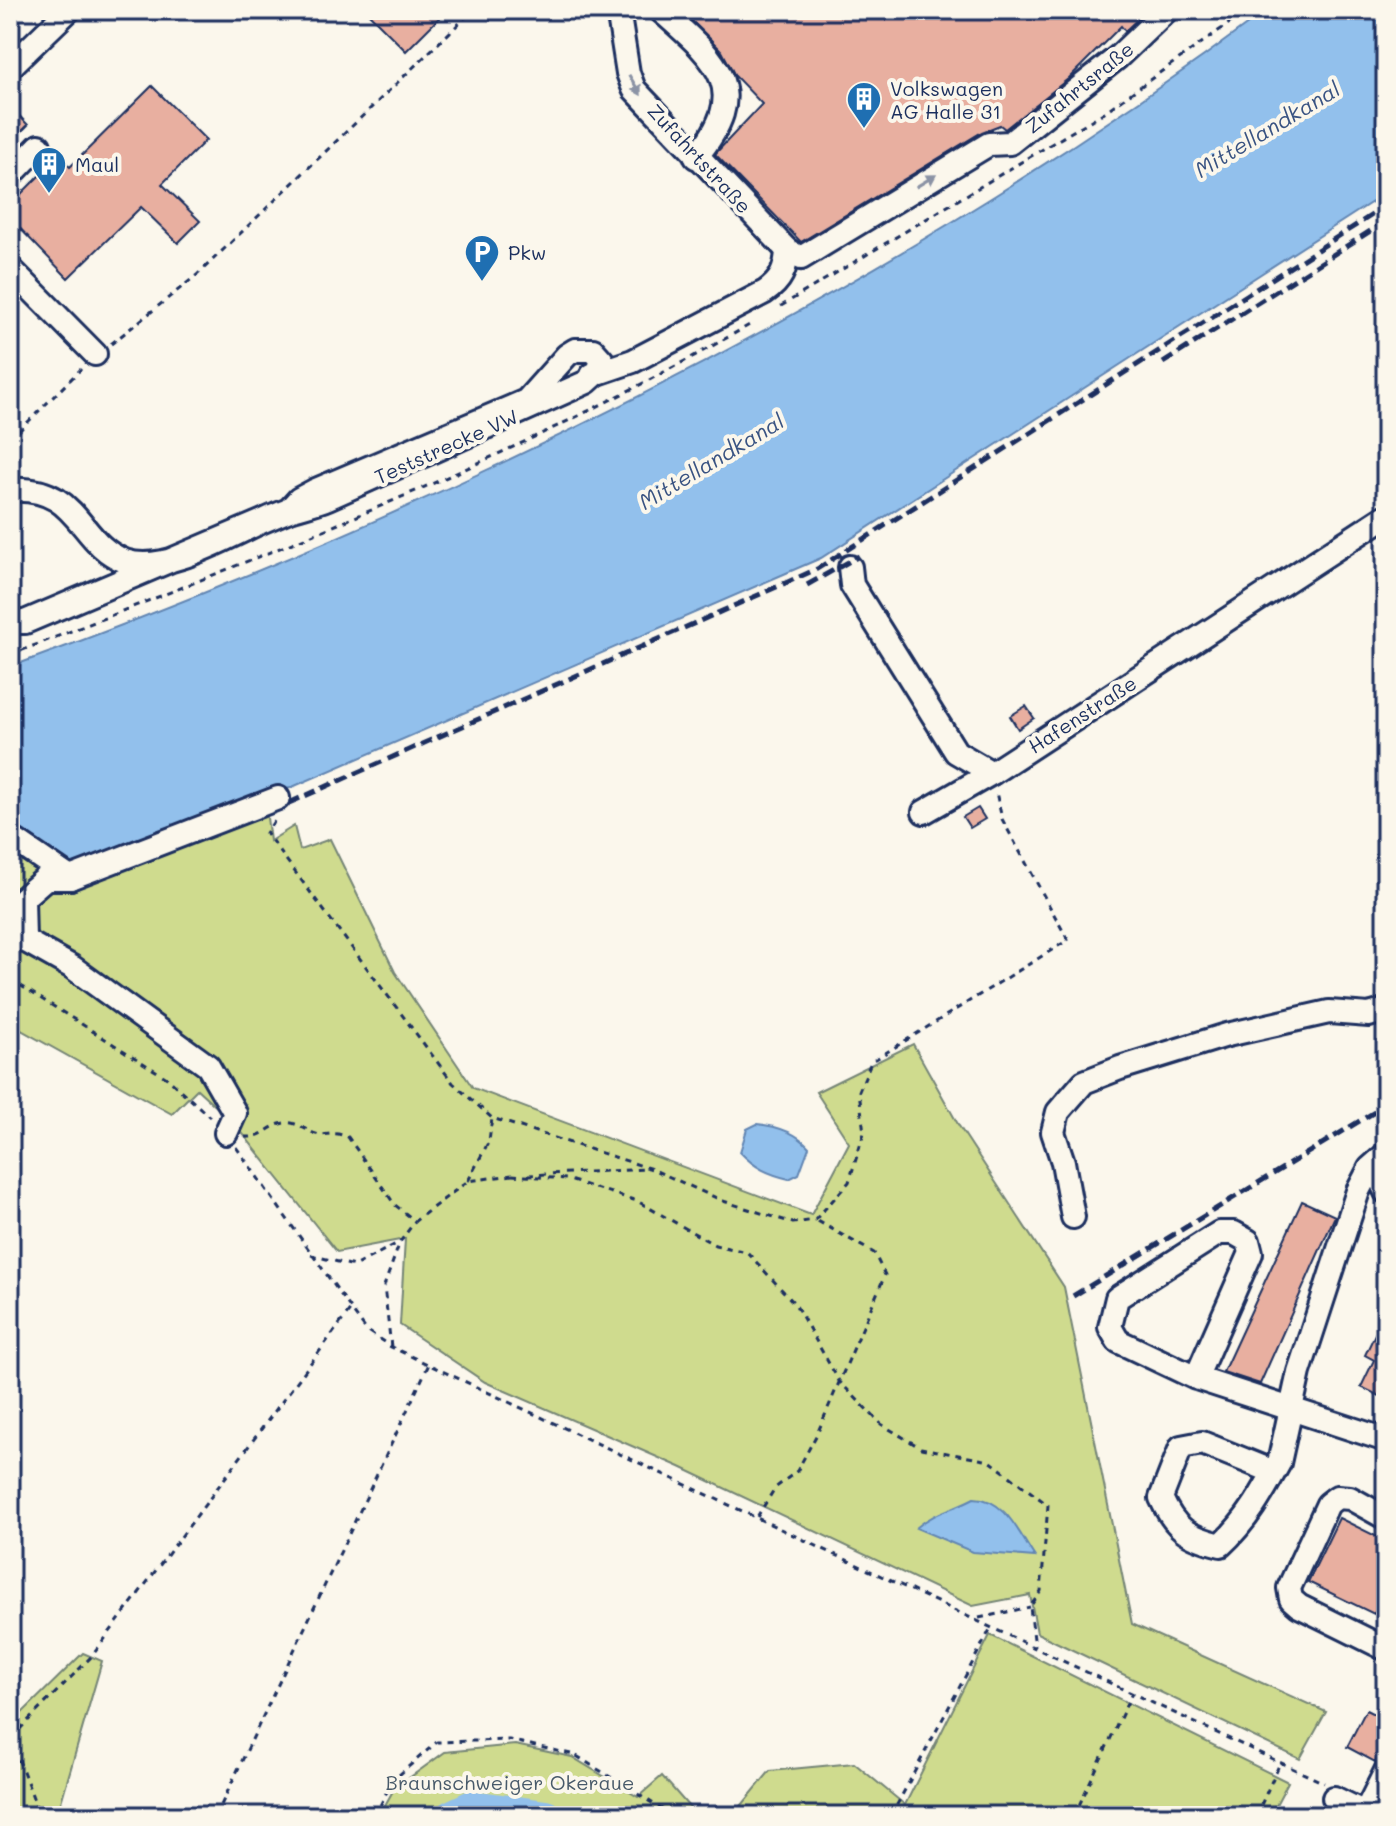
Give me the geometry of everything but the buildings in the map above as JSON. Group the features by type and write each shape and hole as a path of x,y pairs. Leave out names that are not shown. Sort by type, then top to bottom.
{"street":[{"path":"10,67 69,10"},
{"name":"Zufahrtstraße","path":"618,10 628,73 634,89 787,250"},
{"path":"647,10 687,50"},
{"path":"660,10 718,66 724,79 724,101 716,133 696,157"},
{"name":"Zufahrtsraße","path":"787,250 801,258 989,144 1010,143 1118,57 1167,10"},
{"path":"10,176 39,146"},
{"name":"Teststrecke VW","path":"598,372 633,361 765,292 777,284 786,269 787,250"},
{"path":"10,268 95,354"},
{"name":"Teststrecke VW","path":"10,490 34,490 60,501 110,551 137,564 182,556 289,510 299,499 314,491 526,401 557,365 575,350 593,350 599,354 602,366 587,382 318,503 289,510 25,622 10,622"},
{"name":"Hafenstraße","path":"924,812 992,773 1386,516"},
{"path":"850,567 852,585 956,752 992,773"},
{"path":"228,1135 235,1113 208,1066 72,967 24,940 23,898 46,878 70,878 276,809"},
{"path":"16,841 70,878"},
{"path":"1073,1217 1063,1162 1053,1132 1058,1112 1084,1082 1227,1035 1329,1012 1369,1015 1386,1010"},
{"path":"1386,1154 1381,1181 1386,1192"},
{"path":"1274,1472 1202,1443 1181,1447 1161,1498 1171,1521 1196,1539 1221,1545 1245,1522 1274,1472 1292,1411 1299,1372 1358,1191 1370,1168 1386,1154"},
{"path":"1196,1378 1251,1253 1248,1241 1234,1233 1219,1233 1117,1298 1110,1327 1118,1341 1196,1378 1386,1440"},
{"path":"1386,1518 1350,1498 1337,1497 1328,1504 1289,1588 1291,1599 1299,1606 1386,1649"},
{"path":"1334,1798 1368,1814 1386,1771"}],"path":[{"path":"10,440 95,354 130,332 197,275 473,10"},
{"path":"815,1220 849,1182 864,1133 859,1091 871,1062 1068,940 1002,819 992,773"},
{"path":"276,809 266,833 453,1083 492,1118 652,1169 723,1201 793,1223 815,1220 874,1253 885,1275 839,1381 797,1471 775,1488 757,1517"},
{"path":"10,979 167,1078 197,1102 228,1135 366,1330 391,1347 1326,1784 1334,1798"},
{"path":"391,1347 384,1286 400,1242 415,1221 468,1181 489,1141 492,1118"},
{"path":"228,1135 258,1138 283,1123 297,1124 316,1134 336,1132 348,1137 395,1205 415,1221"},
{"path":"468,1181 512,1175 652,1169"},
{"path":"512,1175 566,1179 637,1201 715,1245 747,1252 795,1304 839,1381 881,1424 921,1448 990,1461 1048,1505 1044,1577 1041,1591 1030,1607 1035,1647"},
{"path":"310,1255 354,1266 400,1242"},
{"path":"40,1816 10,1737 92,1656 351,1309"},
{"path":"216,1816 429,1364"},
{"path":"977,1619 1030,1607"},
{"path":"902,1816 892,1815 992,1626"},
{"path":"1074,1816 1132,1693"},
{"path":"375,1816 392,1781 437,1742 509,1740 575,1755 673,1816"},
{"path":"1256,1816 1280,1763"}],"green space":[{"path":"266,810 270,841 294,826 300,850 330,839 395,972 473,1088 811,1215 849,1143 816,1092 913,1044 959,1126 1064,1287 1132,1624 1326,1712 1300,1759 1037,1633 1030,1595 973,1606 680,1467 485,1382 400,1325 405,1239 337,1252 235,1124 197,1089 172,1114 21,1030 10,1028 10,853 30,859"},
{"path":"990,1635 1288,1782 1270,1816 733,1816 770,1771 854,1763 905,1805"},
{"path":"83,1653 102,1661 57,1816 10,1816 10,1715 16,1719"},
{"name":"Braunschweiger Okeraue","path":"515,1745 572,1757 638,1797 662,1776 697,1816 379,1816 394,1789 445,1752"}],"water":[{"name":"Mittellandkanal","path":"1267,10 1386,10 1386,193 821,558 290,788 67,868 10,837 10,667 176,604 341,536 503,463 662,384 819,300 972,210 1122,113"},
{"path":"757,1124 785,1131 809,1147 799,1174 789,1179 775,1175 740,1152 747,1129"},
{"path":"974,1498 995,1504 1003,1511 1035,1557 973,1552 916,1528 937,1514"}],"waterway":[{"path":"451,1816 472,1806 546,1816"}],"railway":[{"path":"289,803 817,569 1386,206"},
{"path":"1163,363 1386,221"},
{"path":"807,585 859,556"},
{"path":"1073,1296 1386,1105"}],"place":[{"name":"Volkswagen AG Halle 31","path":"864,130"},
{"name":"Maul","path":"49,195"},
{"name":"Pkw","path":"482,283"}]}
